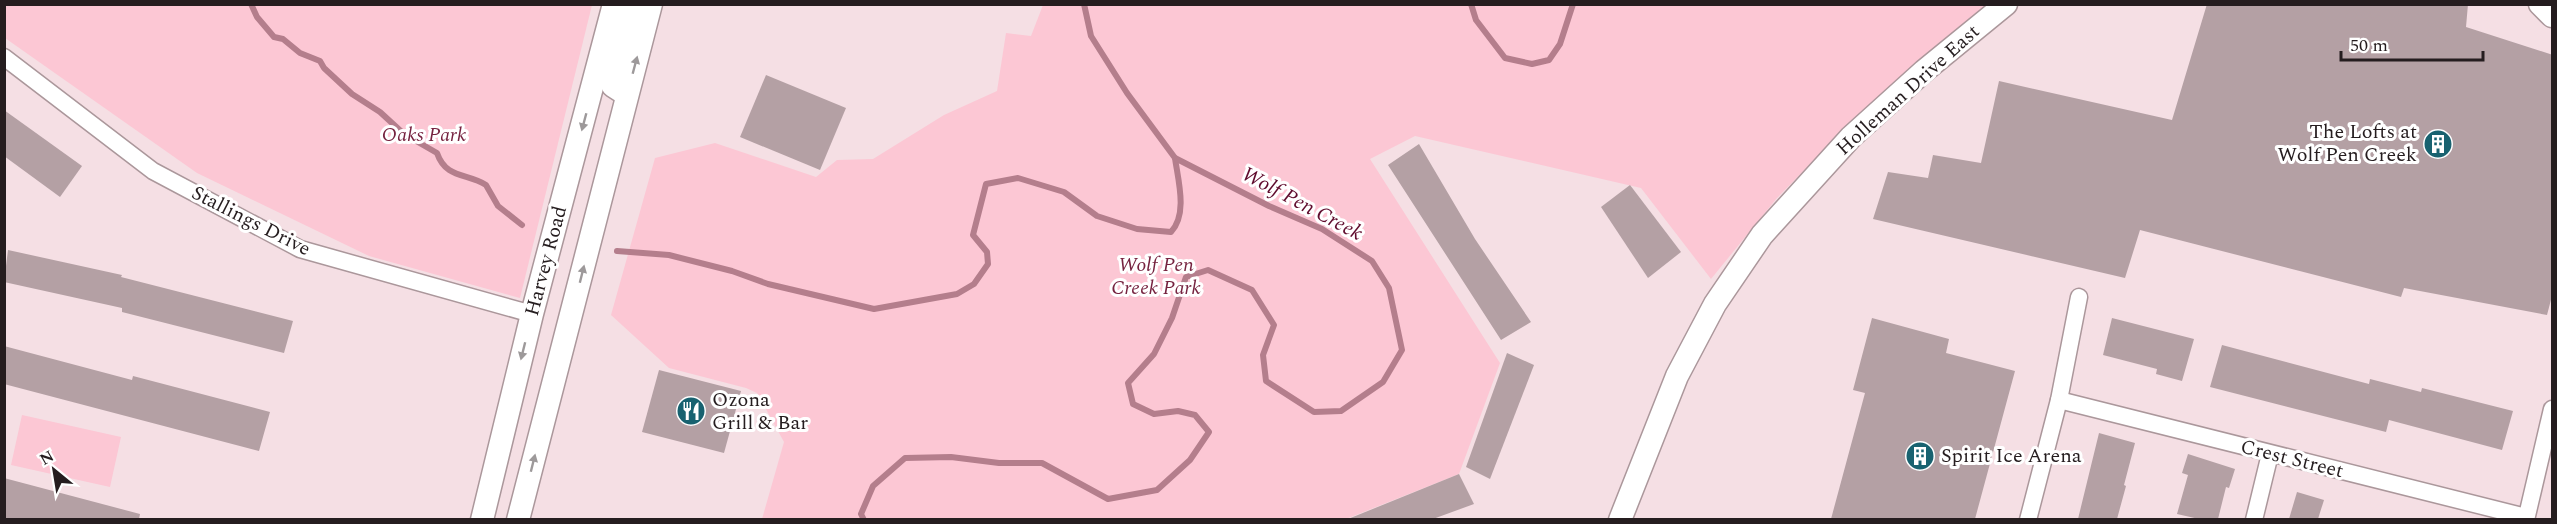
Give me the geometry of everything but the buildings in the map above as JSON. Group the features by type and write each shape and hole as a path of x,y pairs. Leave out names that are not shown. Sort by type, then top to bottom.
{"main road":[{"name":"Harvey Road","path":"482,519 532,314 614,4"},
{"path":"627,95 613,86 613,77 631,4"},
{"name":"Harvey Road","path":"518,519 651,4"},
{"name":"Holleman Drive East","path":"1620,519 1677,375 1715,304 1762,235 1851,137 1924,71 2006,4"},
{"path":"2540,4 2553,16"}],"street":[{"name":"Stallings Drive","path":"4,57 153,171 300,249 532,314"},
{"path":"2028,519 2059,400 2079,297"},
{"name":"Crest Street","path":"2059,400 2526,518"},
{"path":"2526,518 2553,409"},
{"path":"2254,519 2270,454"}],"green space":[{"name":"Oaks Park","path":"5,4 592,5 520,298 369,256 197,173 5,38"},
{"name":"Wolf Pen Creek Park","path":"1043,5 1987,5 1861,112 1777,198 1711,279 1641,188 1415,136 1370,159 1500,363 1459,474 1346,519 762,519 784,442 757,393 746,388 669,368 611,315 655,158 715,143 816,177 837,160 873,159 944,115 997,91 1006,33 1031,36"},
{"path":"22,415 121,437 110,487 11,465"}],"waterway":[{"path":"251,4 257,17 274,37 283,39 300,53 320,61 324,68 352,94 380,112 404,134 437,153 451,171 486,185 498,206 522,225"},
{"name":"Wolf Pen Creek","path":"864,520 861,514 873,486 905,458 951,457 999,463 1042,463 1108,499 1157,490 1190,460 1209,432 1195,415 1178,411 1154,414 1133,404 1128,383 1154,354 1172,318 1186,277 1208,270 1252,290 1274,325 1263,355 1266,381 1314,412 1341,411 1383,382 1402,350 1389,288 1372,261 1322,229 1269,206 1175,158 1127,93 1091,36 1084,4"},
{"name":"Wolf Pen Creek","path":"1471,4 1476,20 1505,58 1532,64 1549,60 1560,44 1573,4"},
{"path":"617,251 669,255 732,271 768,284 874,309 957,294 974,284 988,264 987,252 973,235 986,184 1018,178 1064,192 1097,216 1137,229 1171,232 1176,225 1181,206 1175,158"}],"place":[{"name":"The Lofts at Wolf Pen Creek","path":"2438,144"},
{"name":"Ozona Grill & Bar","path":"691,411"},
{"name":"Spirit Ice Arena","path":"1920,456"}]}
